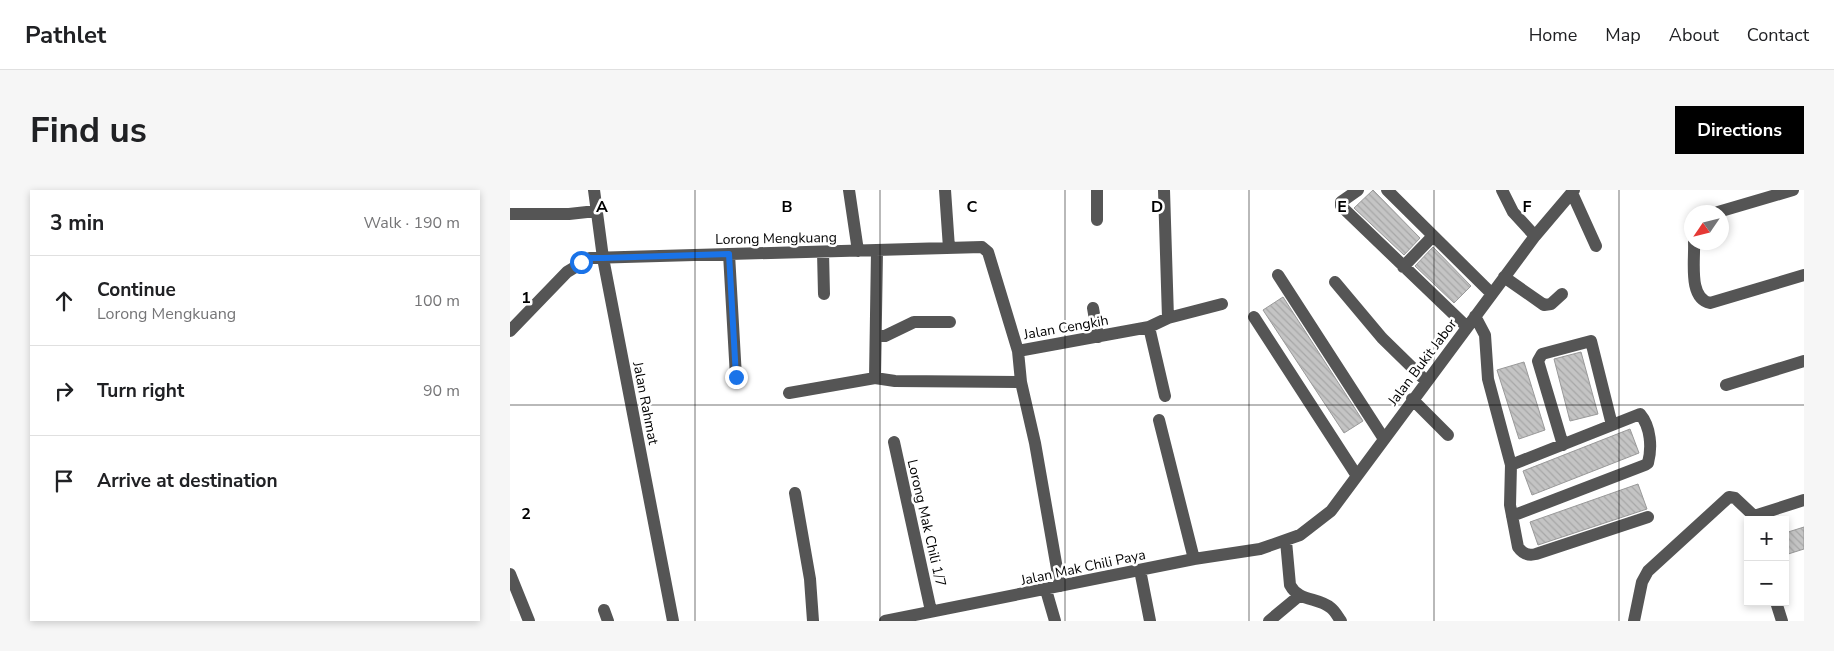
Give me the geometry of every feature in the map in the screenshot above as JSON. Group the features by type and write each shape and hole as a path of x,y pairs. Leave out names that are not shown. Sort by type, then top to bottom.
{"street":[{"name":"Jalan Rahmat","path":"594,190 603,258 673,621"},
{"path":"849,190 858,251"},
{"path":"945,190 949,248"},
{"path":"1097,190 1097,220"},
{"path":"1164,190 1168,318"},
{"path":"1358,190 1342,202 1340,206 1467,327"},
{"path":"1387,190 1492,294"},
{"path":"1502,190 1514,212 1535,236"},
{"path":"1729,209 1793,190"},
{"path":"1573,192 1596,246"},
{"name":"Jalan Bukit Jabor","path":"1286,541 1305,532 1331,511 1412,399 1535,236 1573,192"},
{"path":"510,214 569,214 596,211"},
{"path":"1403,267 1433,236"},
{"name":"Lorong Mengkuang","path":"510,332 567,272 590,258 982,247 988,252 1018,350"},
{"path":"1694,250 1696,293 1704,302 1710,303 1804,275"},
{"path":"875,378 877,251"},
{"path":"824,252 824,294"},
{"path":"729,254 736,377"},
{"path":"1278,275 1384,439"},
{"path":"1504,277 1544,305 1551,304 1562,294"},
{"path":"1335,282 1382,338 1426,381"},
{"name":"Jalan Cengkih","path":"1060,586 1035,443 1020,382 1018,350 1149,327 1168,318 1222,304"},
{"path":"1094,308 1098,337"},
{"path":"1475,316 1485,335 1488,379 1511,465 1509,492 1512,516 1518,547 1522,552 1531,555 1648,517"},
{"path":"1254,317 1357,476"},
{"path":"876,336 886,336 914,322 950,322"},
{"path":"1149,327 1165,396"},
{"path":"1563,445 1538,357 1591,341 1612,425"},
{"path":"1726,386 1804,360"},
{"path":"789,393 875,378 895,381 1020,382"},
{"path":"1412,399 1448,435"},
{"path":"1511,465 1640,414 1650,437 1651,452 1648,463 1512,516"},
{"path":"1159,420 1194,559"},
{"name":"Lorong Mak Chili 1/7","path":"894,442 931,611"},
{"path":"795,493 810,579 813,621"},
{"path":"1634,621 1642,582 1648,571 1729,497 1735,498 1751,516"},
{"path":"1759,516 1804,500"},
{"path":"1286,541 1290,585 1299,596 1326,605 1341,621"},
{"name":"Jalan Mak Chili Paya","path":"885,621 1194,559 1260,549 1286,541"},
{"path":"1140,570 1150,621"},
{"path":"510,574 529,621"},
{"path":"1046,590 1055,621"},
{"path":"1269,621 1299,596"},
{"path":"1777,606 1782,621"}],"building":[{"path":"1373,190 1420,238 1404,255 1354,208"},
{"path":"1433,247 1471,286 1454,303 1415,266"},
{"path":"1283,297 1363,421 1344,433 1263,310"},
{"path":"1581,352 1598,414 1570,421 1554,359"},
{"path":"1524,362 1545,430 1519,439 1497,370"},
{"path":"1630,429 1639,453 1532,495 1523,471"},
{"path":"1638,484 1647,509 1538,545 1530,522"},
{"path":"1804,527 1804,549 1789,554 1789,532"}],"route":[{"path":"581,262 590,258 729,254 736,377"}]}
